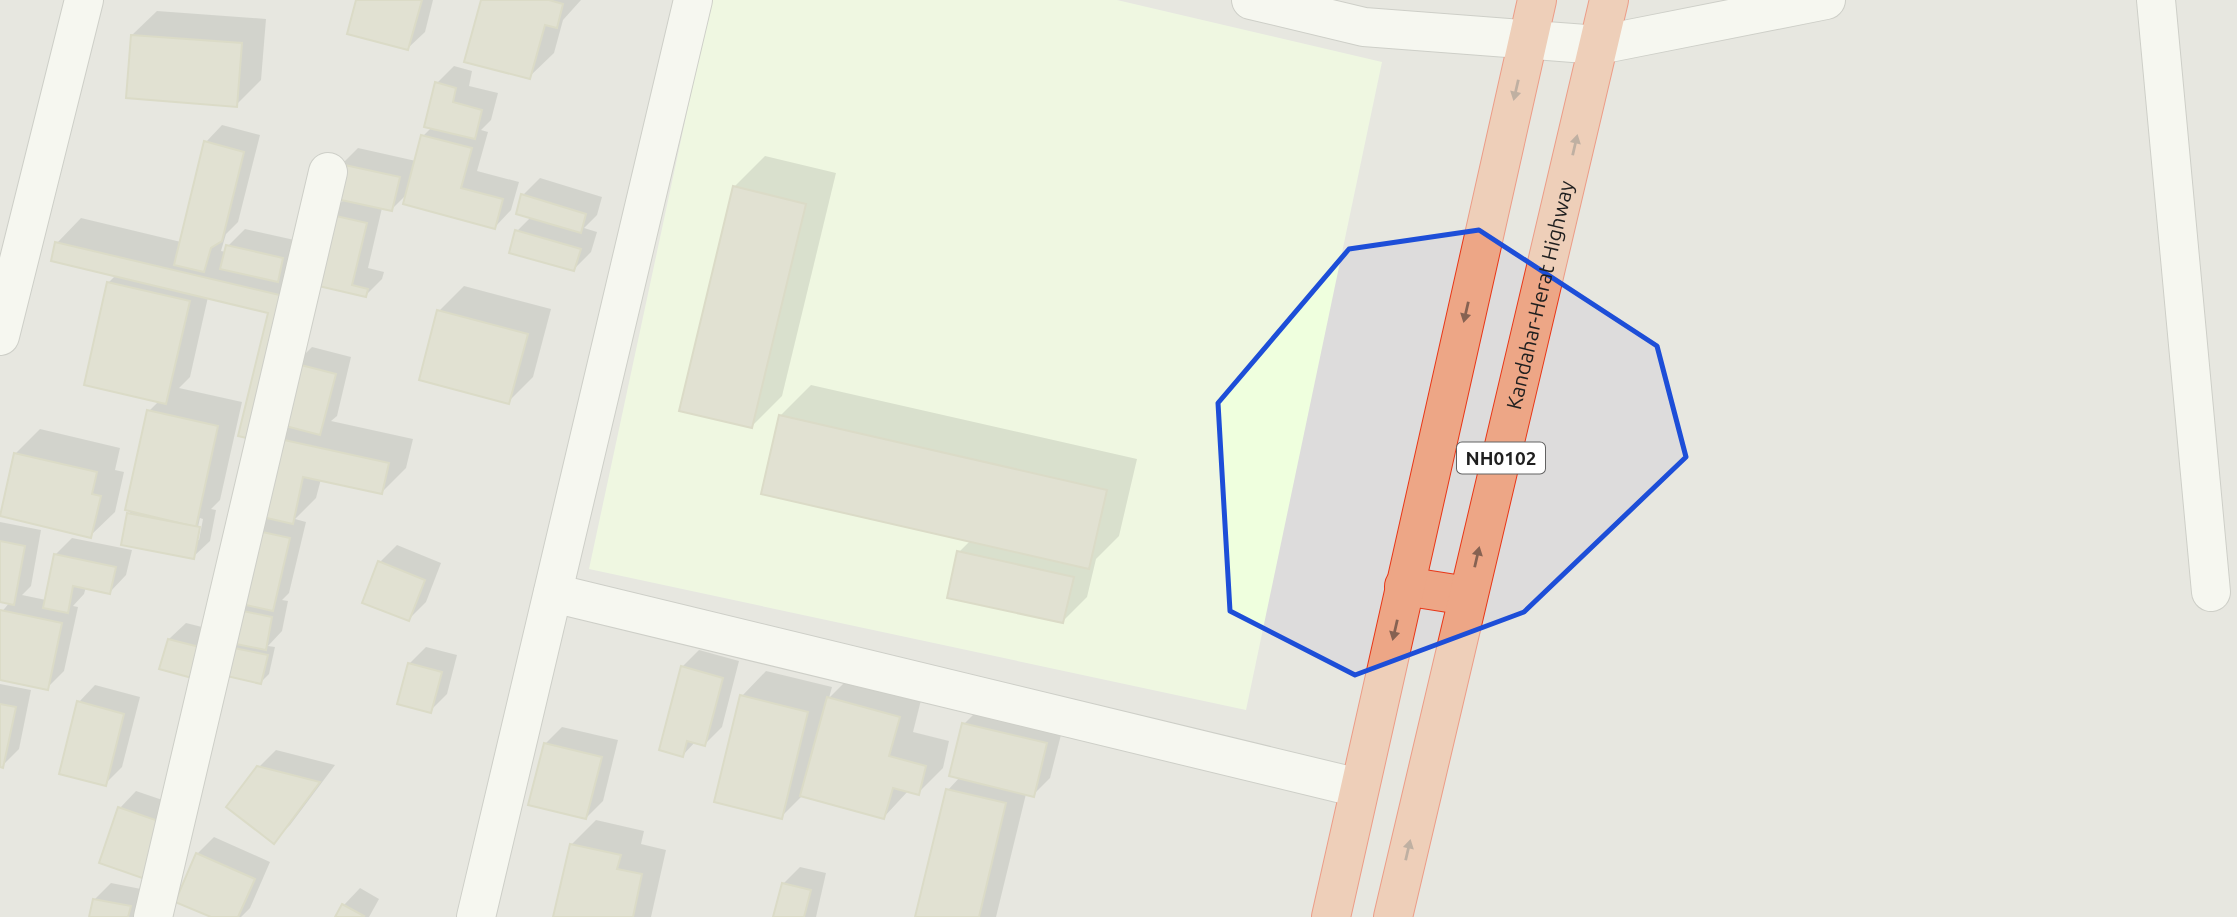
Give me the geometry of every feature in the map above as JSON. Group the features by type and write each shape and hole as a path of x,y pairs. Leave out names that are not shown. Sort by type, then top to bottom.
{"highway":[{"name":"NH0102","path":"1331,917 1537,0"},
{"name":"Kandahar-Herat Highway","path":"1393,917 1609,0"},
{"path":"1404,586 1468,596"}],"street":[{"path":"0,336 14,226 84,0"},
{"path":"476,917 694,0"},
{"path":"1251,0 1364,27 1599,45 1826,0"},
{"path":"2156,0 2211,592"},
{"path":"153,917 328,172"},
{"path":"553,593 1359,788"}],"highlighted area":[{"path":"1479,230 1657,346 1686,457 1524,612 1355,675 1230,611 1218,403 1349,249"}],"shaded area":[{"path":"0,0 2237,0 2237,917 0,917"},
{"path":"711,0 1117,0 1382,62 1246,710 589,569"}],"building":[{"path":"356,0 422,0 408,50 347,34"},
{"path":"481,0 549,0 563,4 557,28 545,25 530,79 464,62"},
{"path":"131,35 242,43 237,107 126,98"},
{"path":"435,82 456,88 453,102 482,110 475,139 424,127"},
{"path":"421,135 472,148 461,188 503,199 495,229 403,204"},
{"path":"204,141 244,152 222,241 211,248 204,272 174,265"},
{"path":"340,164 400,177 392,211 332,198"},
{"path":"733,186 806,204 752,428 679,411"},
{"path":"521,194 586,214 581,233 516,214"},
{"path":"327,214 367,223 352,285 368,289 366,297 310,284"},
{"path":"515,230 581,249 574,271 509,253"},
{"path":"55,242 288,297 255,440 238,436 268,313 51,261"},
{"path":"226,245 283,258 278,282 220,269"},
{"path":"107,282 190,301 166,404 84,385"},
{"path":"437,310 528,334 509,404 419,380"},
{"path":"293,363 336,374 320,435 278,424"},
{"path":"147,410 218,426 196,527 125,510"},
{"path":"779,415 1107,490 1089,569 761,494"},
{"path":"275,438 389,463 382,494 303,477 293,524 258,516"},
{"path":"14,453 97,472 92,494 101,496 91,538 0,516"},
{"path":"127,513 200,527 194,559 121,545"},
{"path":"253,530 290,538 273,611 237,603"},
{"path":"0,541 25,546 14,605 0,602"},
{"path":"957,551 1074,577 1063,623 947,598"},
{"path":"54,554 116,567 110,594 73,586 68,613 43,608"},
{"path":"378,561 425,580 409,621 362,603"},
{"path":"233,609 272,617 266,650 226,642"},
{"path":"0,610 62,623 48,690 0,680"},
{"path":"168,639 211,650 203,681 159,669"},
{"path":"224,646 268,655 261,684 218,674"},
{"path":"408,663 442,672 431,713 397,704"},
{"path":"681,666 723,678 705,746 687,741 683,757 659,750"},
{"path":"740,695 808,712 782,819 714,802"},
{"path":"827,697 900,717 889,756 926,766 919,795 893,788 884,819 800,796"},
{"path":"77,701 124,714 106,786 59,774"},
{"path":"0,704 16,707 3,768 0,767"},
{"path":"962,723 1047,743 1034,797 949,776"},
{"path":"544,743 602,757 586,819 528,805"},
{"path":"257,766 320,782 274,844 226,807"},
{"path":"946,789 1006,803 979,917 915,917"},
{"path":"118,807 167,824 148,880 99,863"},
{"path":"570,844 621,855 617,869 642,874 633,917 553,917"},
{"path":"196,853 255,879 238,917 211,917 175,902"},
{"path":"782,883 811,890 804,917 773,917"},
{"path":"93,899 131,906 128,917 89,917"},
{"path":"342,904 364,916 335,917"}]}
